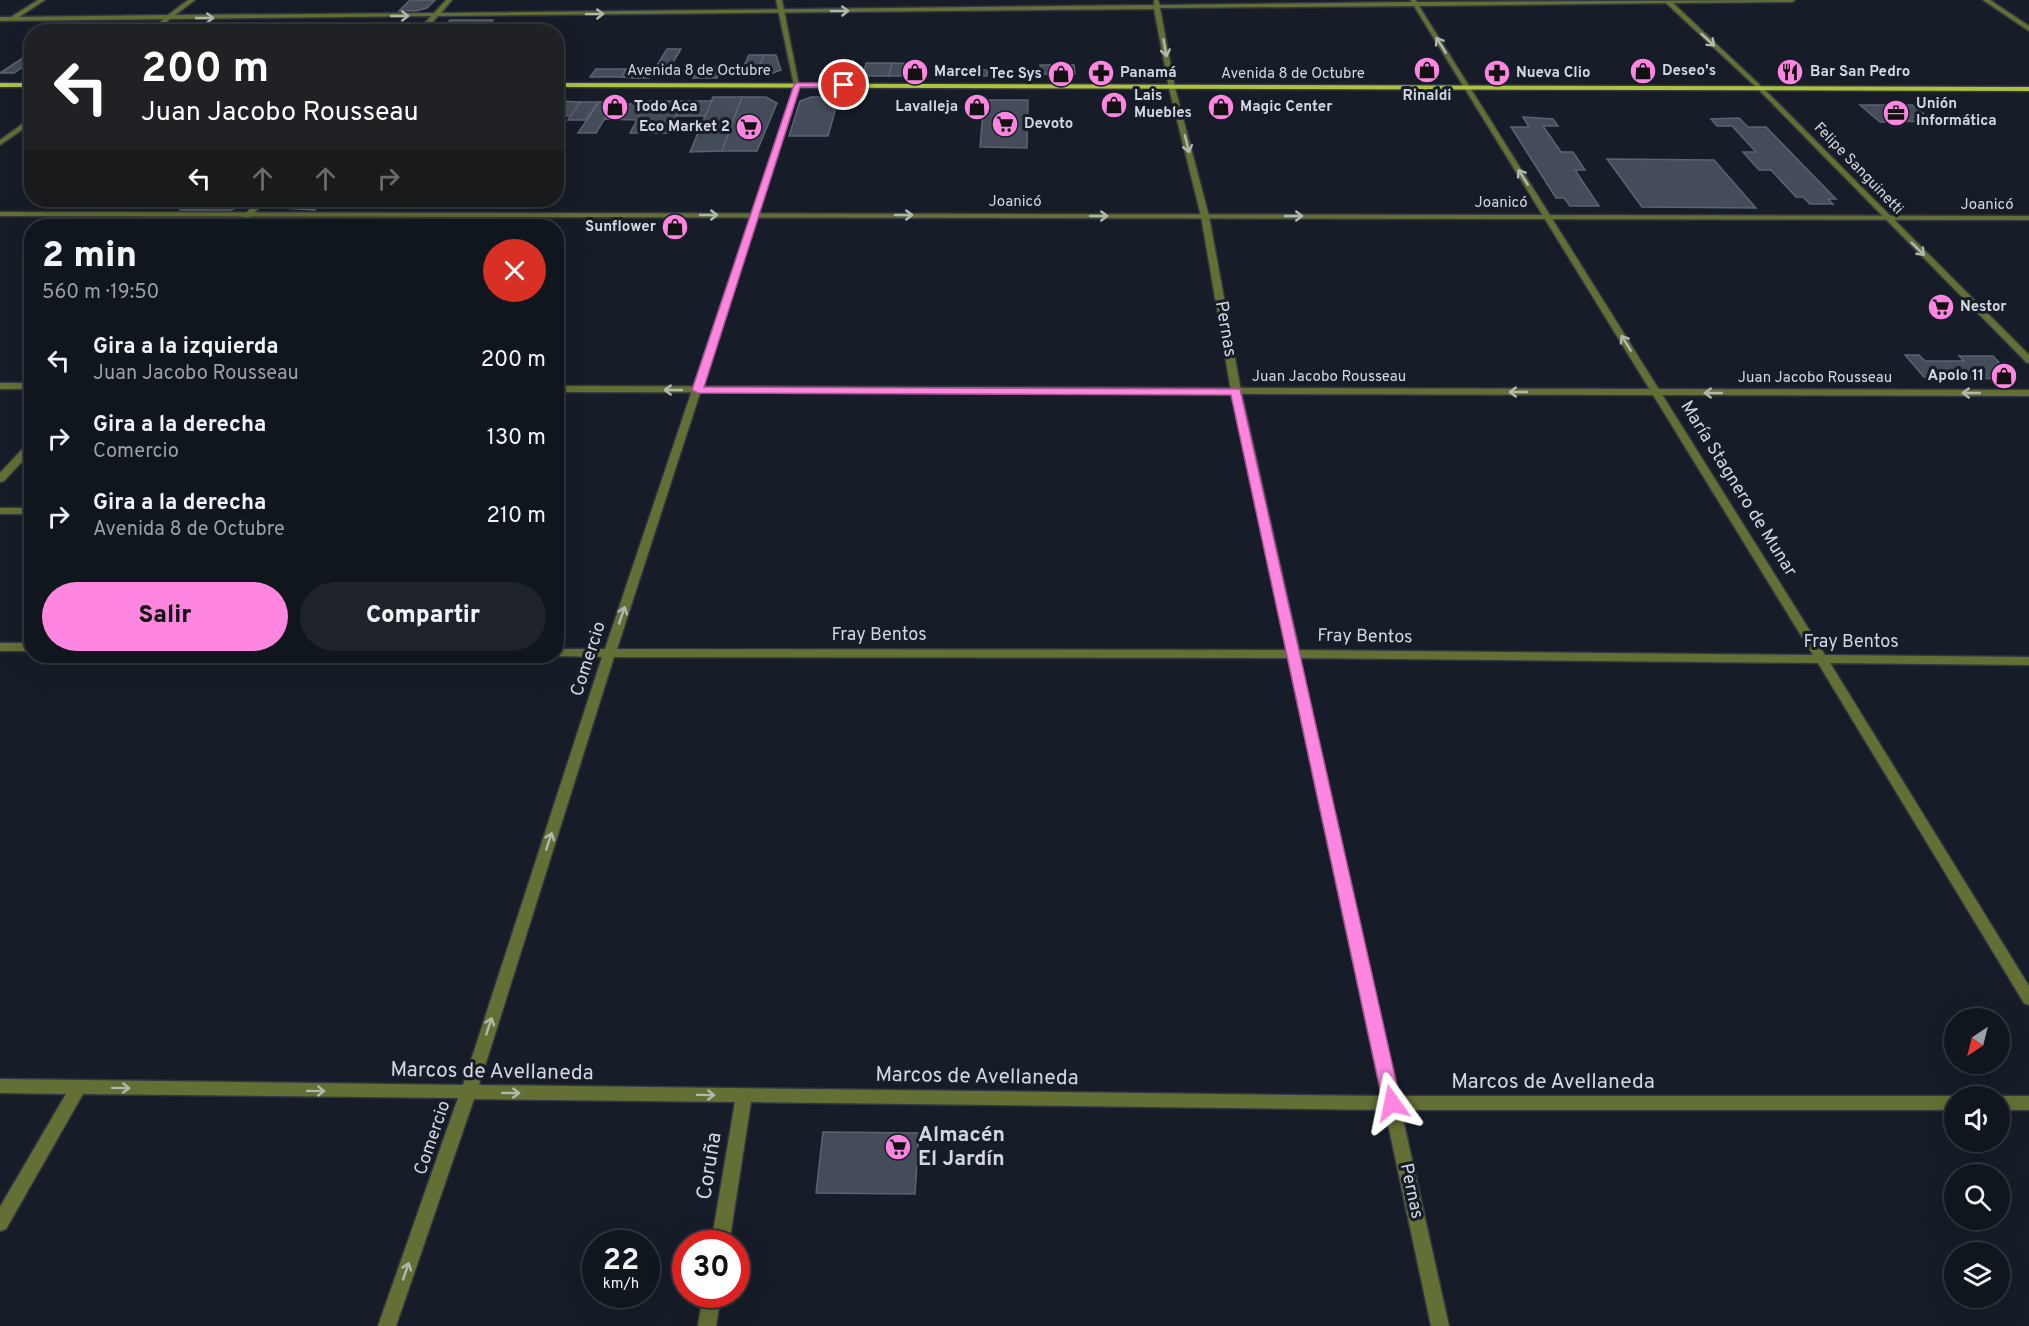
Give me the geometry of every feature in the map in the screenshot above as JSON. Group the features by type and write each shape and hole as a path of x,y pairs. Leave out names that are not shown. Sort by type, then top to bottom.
{"main road":[{"path":"0,84 24,85"},
{"name":"Avenida 8 de Octubre","path":"564,85 2029,89"}],"street":[{"path":"11,19 42,0"},
{"path":"160,24 192,0"},
{"path":"428,24 449,0"},
{"name":"Comercio","path":"387,1326 468,1093 609,653 698,390 797,85 779,0"},
{"path":"998,0 1002,9"},
{"name":"Pernas","path":"1156,0 1172,88 1205,216 1236,391 1440,1326"},
{"path":"0,19 1158,8 1414,2 1792,0"},
{"path":"1986,0 2029,29"},
{"name":"Felipe Sanguinetti","path":"1666,1 1759,87 2029,360"},
{"name":"María Stagnero de Munar","path":"1414,2 2029,999"},
{"path":"0,143 24,125"},
{"path":"244,219 256,207"},
{"name":"Joanicó","path":"0,214 2029,219"},
{"path":"0,386 24,386"},
{"name":"Juan Jacobo Rousseau","path":"564,389 2029,393"},
{"path":"0,479 24,454"},
{"path":"17,461 24,461"},
{"path":"0,511 24,512"},
{"path":"0,646 24,647"},
{"name":"Fray Bentos","path":"564,652 1293,654 2029,660"},
{"name":"Marcos de Avellaneda","path":"0,1086 1392,1103 1944,1103"},
{"path":"0,1223 78,1087"},
{"name":"Coruña","path":"722,1230 744,1096"},
{"path":"2010,1103 2029,1103"},
{"path":"707,1326 710,1308"}],"building":[{"path":"410,0 435,0 427,8 416,11 399,11"},
{"path":"450,20 493,20 490,24 447,24"},
{"path":"667,49 681,49 665,76 651,75"},
{"path":"749,55 764,55 756,74 740,74"},
{"path":"764,55 776,55 781,70 770,74 756,74"},
{"path":"24,57 24,66 14,73 0,73"},
{"path":"866,63 892,63 889,76 863,76"},
{"path":"892,63 923,64 921,76 889,76"},
{"path":"1040,65 1056,65 1058,74 1041,74"},
{"path":"1056,65 1074,65 1075,74 1058,74"},
{"path":"698,67 722,67 717,78 693,78"},
{"path":"596,69 626,69 621,77 590,77"},
{"path":"626,69 640,69 634,78 621,77"},
{"path":"640,69 654,70 649,78 634,78"},
{"path":"969,70 988,70 987,76 969,76"},
{"path":"713,97 742,97 722,151 690,152"},
{"name":"Eco Market 2","path":"742,97 766,97 777,103 757,151 722,151"},
{"path":"811,97 839,97 828,136 789,136 800,101"},
{"name":"Devoto","path":"984,100 1028,100 1027,148 980,147"},
{"path":"564,101 580,102 571,116 564,116"},
{"path":"647,101 684,101 668,133 630,133"},
{"path":"684,101 712,101 705,116 676,116"},
{"path":"580,102 598,102 586,120 568,120"},
{"path":"599,102 615,102 596,133 578,133"},
{"path":"614,104 646,104 637,120 605,119"},
{"name":"Unión Informática","path":"1860,105 1912,105 1933,121 1880,122"},
{"path":"1523,117 1553,119 1558,126 1543,126 1561,152 1573,152 1585,170 1575,170 1599,206 1570,206 1564,198 1556,198 1511,127 1529,127"},
{"path":"1739,118 1748,127 1766,127 1836,199 1828,199 1833,204 1810,204 1803,197 1796,197 1771,170 1759,170 1743,152 1756,152 1732,126 1717,126 1711,119"},
{"path":"1607,159 1714,160 1756,208 1642,207"},
{"path":"184,207 239,207 228,211 180,210"},
{"path":"282,207 318,207 315,210"},
{"path":"1905,355 1919,355 1925,361 1964,361 1959,356 1993,356 2009,373 2004,379 1924,377"},
{"path":"823,1132 919,1133 915,1194 816,1193"}],"place":[{"name":"Rinaldi","path":"1427,70"},
{"name":"Deseo's","path":"1643,71"},
{"name":"Marcel","path":"915,72"},
{"name":"Bar San Pedro","path":"1790,72"},
{"name":"Panamá","path":"1101,73"},
{"name":"Nueva Clio","path":"1497,73"},
{"name":"Tec Sys","path":"1061,74"},
{"name":"Lais Muebles","path":"1114,105"},
{"name":"Todo Aca","path":"615,107"},
{"name":"Lavalleja","path":"977,107"},
{"name":"Magic Center","path":"1221,107"},
{"name":"Unión Informática","path":"1896,113"},
{"name":"Devoto","path":"1005,124"},
{"name":"Eco Market 2","path":"749,127"},
{"name":"Sunflower","path":"675,227"},
{"name":"Nestor","path":"1941,307"},
{"name":"Apolo 11","path":"2004,376"},
{"name":"Almacén El Jardín","path":"898,1147"}],"route":[{"path":"844,85 797,85 698,390 1236,391 1392,1103"}]}
